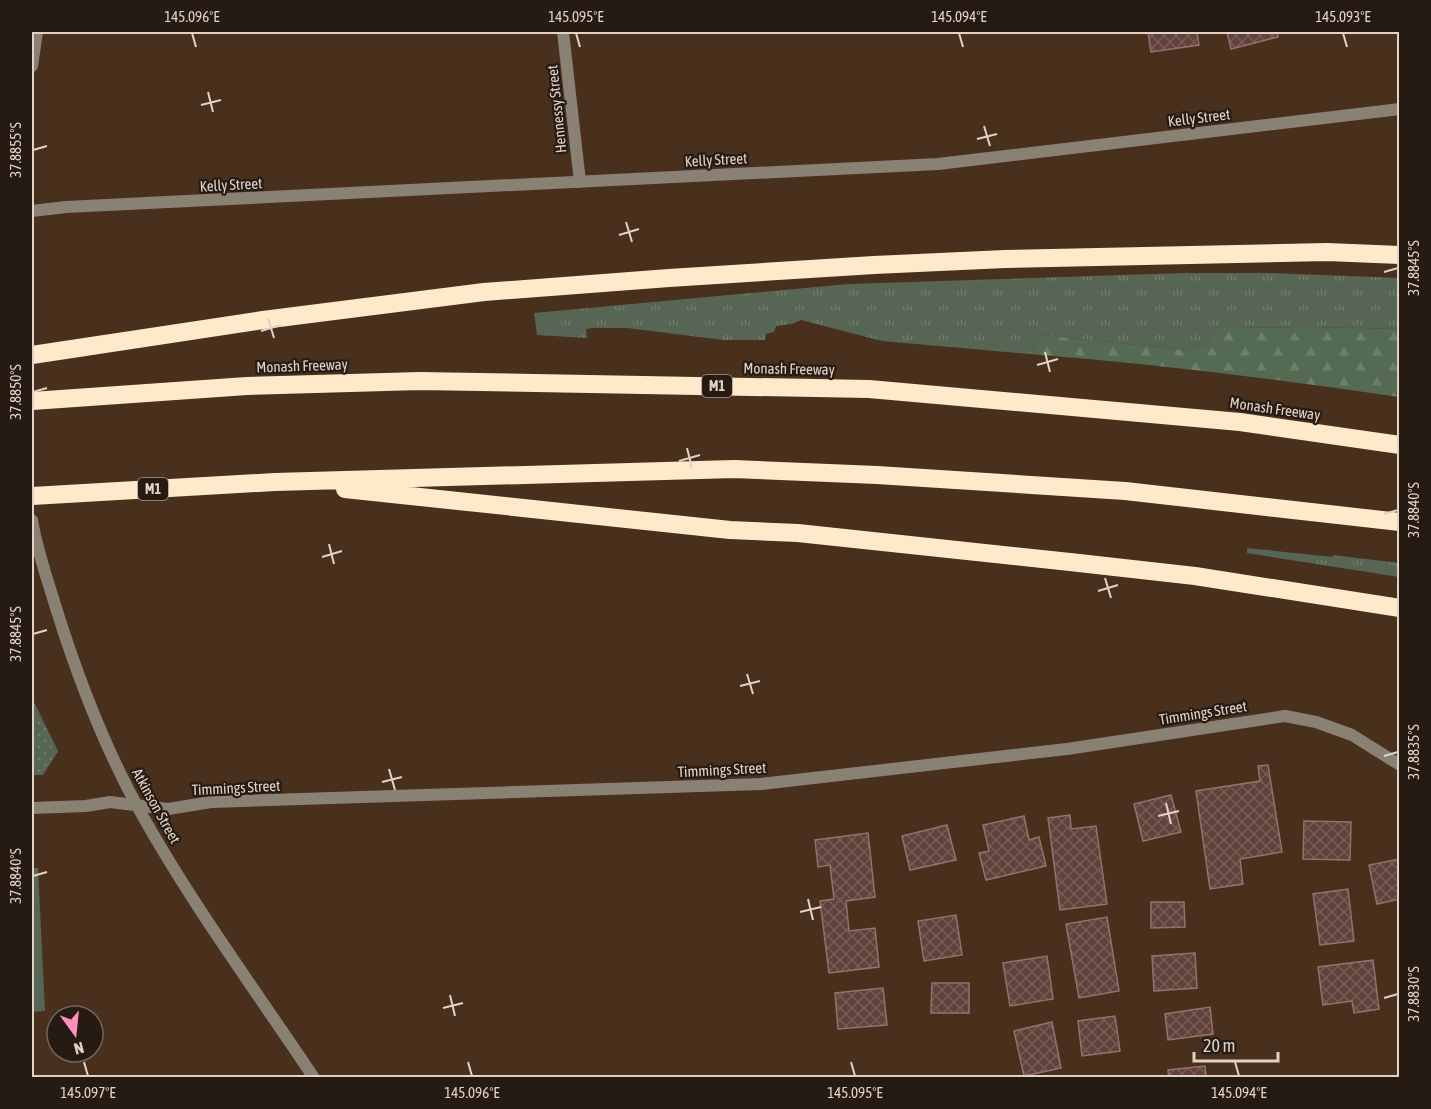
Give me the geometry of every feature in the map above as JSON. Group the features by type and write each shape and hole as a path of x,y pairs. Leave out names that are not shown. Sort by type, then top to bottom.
{"highway":[{"path":"32,355 262,320 484,292 669,278 1005,259 1327,252 1400,255"},
{"name":"Monash Freeway","path":"32,401 247,386 420,381 869,389 1240,422 1400,445"},
{"name":"M1","path":"32,496 275,482 734,469 877,474 1125,491 1400,522"},
{"path":"275,482 730,530 798,533 1081,563 1195,576 1400,608"}],"street":[{"path":"32,66 37,32"},
{"name":"Hennessy Street","path":"563,32 580,182"},
{"name":"Kelly Street","path":"32,211 66,207 938,164 1400,109"},
{"name":"Atkinson Street","path":"32,520 36,545 74,665 106,744 136,805 185,886 314,1077"},
{"name":"Timmings Street","path":"32,808 86,806 110,802 168,809 212,802 761,784 1067,749 1285,716 1316,722 1352,735 1400,765"}],"green space":[{"path":"1184,273 1269,273 1400,278 1399,329 1218,328 1205,345 1187,350 1042,335 1030,354 882,341 801,320 776,326 774,332 766,334 765,340 723,340 627,328 586,329 587,338 537,335 534,313 849,284"},
{"path":"1218,328 1399,329 1399,397 1215,372 1030,354 1042,335 1187,350 1205,345"},
{"path":"1247,548 1399,563 1399,577 1247,553"},
{"path":"32,698 58,751 43,775 32,775"},
{"path":"32,868 38,868 45,1011 32,1012"}],"building":[{"path":"1148,32 1197,32 1199,45 1151,52"},
{"path":"1227,32 1277,32 1278,37 1231,49"},
{"path":"1268,765 1282,852 1240,859 1243,884 1210,889 1196,791 1260,781 1258,766"},
{"path":"1171,795 1181,832 1143,841 1134,804"},
{"path":"1070,815 1071,829 1096,826 1107,904 1060,910 1048,818"},
{"path":"1024,816 1029,840 1039,837 1046,866 986,880 979,853 989,851 983,825"},
{"path":"1304,821 1351,822 1350,860 1303,859"},
{"path":"947,825 956,860 910,870 902,836"},
{"path":"868,833 875,897 846,901 849,931 875,928 879,967 829,973 820,901 834,899 830,865 818,867 815,840"},
{"path":"1400,859 1400,899 1377,904 1369,865"},
{"path":"1348,889 1354,941 1320,945 1313,894"},
{"path":"1151,902 1184,902 1185,927 1151,928"},
{"path":"956,915 962,955 924,961 918,921"},
{"path":"1107,917 1119,991 1079,998 1066,924"},
{"path":"1195,953 1197,988 1154,991 1152,956"},
{"path":"1047,956 1053,999 1010,1006 1003,963"},
{"path":"1373,960 1379,1009 1354,1013 1352,1001 1323,1005 1318,967"},
{"path":"932,983 969,983 969,1013 931,1013"},
{"path":"883,988 887,1025 838,1029 835,993"},
{"path":"1210,1007 1213,1034 1168,1040 1165,1014"},
{"path":"1115,1016 1120,1051 1082,1056 1078,1021"},
{"path":"1052,1022 1061,1068 1024,1076 1014,1031"},
{"path":"1205,1066 1206,1078 1169,1078 1168,1070"}]}
